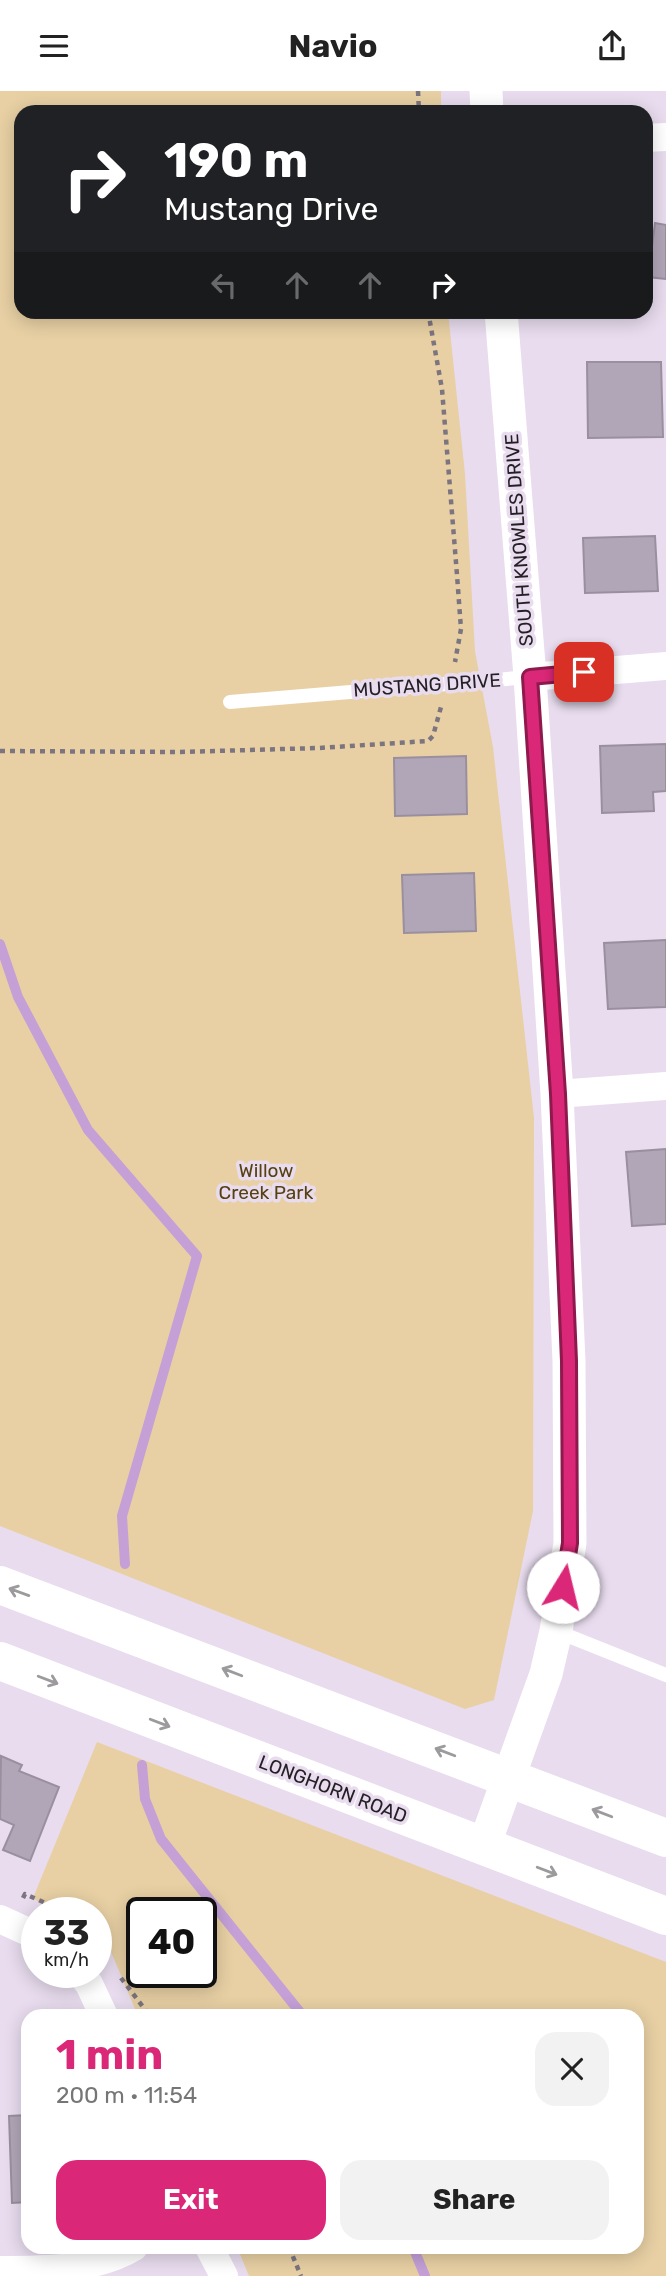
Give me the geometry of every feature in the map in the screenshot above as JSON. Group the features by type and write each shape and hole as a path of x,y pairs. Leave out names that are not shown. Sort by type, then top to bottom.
{"main road":[{"path":"0,1585 666,1838"},
{"name":"LONGHORN ROAD","path":"0,1661 666,1916"}],"street":[{"name":"SOUTH KNOWLES DRIVE","path":"484,1846 546,1674 570,1543 569,1361 558,1094 530,677 502,319"},
{"name":"MUSTANG DRIVE","path":"530,677 666,666"},
{"path":"558,1094 666,1086"},
{"path":"0,1919 21,1929"},
{"path":"91,1988 101,2009"},
{"path":"0,2270 47,2270 123,2254"},
{"path":"213,2254 224,2276"}],"lane":[{"name":"MUSTANG DRIVE","path":"230,702 530,677"},
{"path":"556,1631 666,1675"}],"path":[{"path":"0,751 180,752 319,748 428,741 433,736 458,650 461,629 442,389 429,319"},
{"path":"292,2254 301,2276"}],"green space":[{"name":"Willow Creek Park","path":"0,91 441,91 441,105 14,105 14,319 449,319 465,474 475,651 493,747 534,1118 533,1511 494,1700 465,1709 0,1526"},
{"path":"97,1742 666,1962 666,2276 249,2276 240,2254 644,2254 644,2009 135,2009 126,1988 217,1988 217,1897 126,1897 126,1987 112,1954 112,1897 33,1897"}],"building":[{"path":"655,223 666,225 666,279 653,278"},
{"path":"587,362 661,362 663,437 588,438"},
{"path":"655,536 658,591 585,593 583,538"},
{"path":"666,744 666,791 653,792 654,811 602,813 600,746"},
{"path":"466,756 467,814 395,816 394,758"},
{"path":"474,873 476,931 404,933 402,875"},
{"path":"666,940 666,1007 608,1009 604,943"},
{"path":"666,1149 666,1224 632,1226 626,1152"},
{"path":"1,1756 22,1765 19,1771 59,1787 30,1861 3,1850 14,1825 0,1819"},
{"path":"21,2115 21,2202 12,2203 9,2116"}],"waterway":[{"path":"0,944 18,997 88,1130 197,1256 122,1516 125,1564"},
{"path":"142,1765 145,1799 161,1839 297,2009"},
{"path":"416,2254 425,2276"}],"route":[{"path":"563,1587 570,1543 569,1361 558,1094 530,677 584,672"}]}
